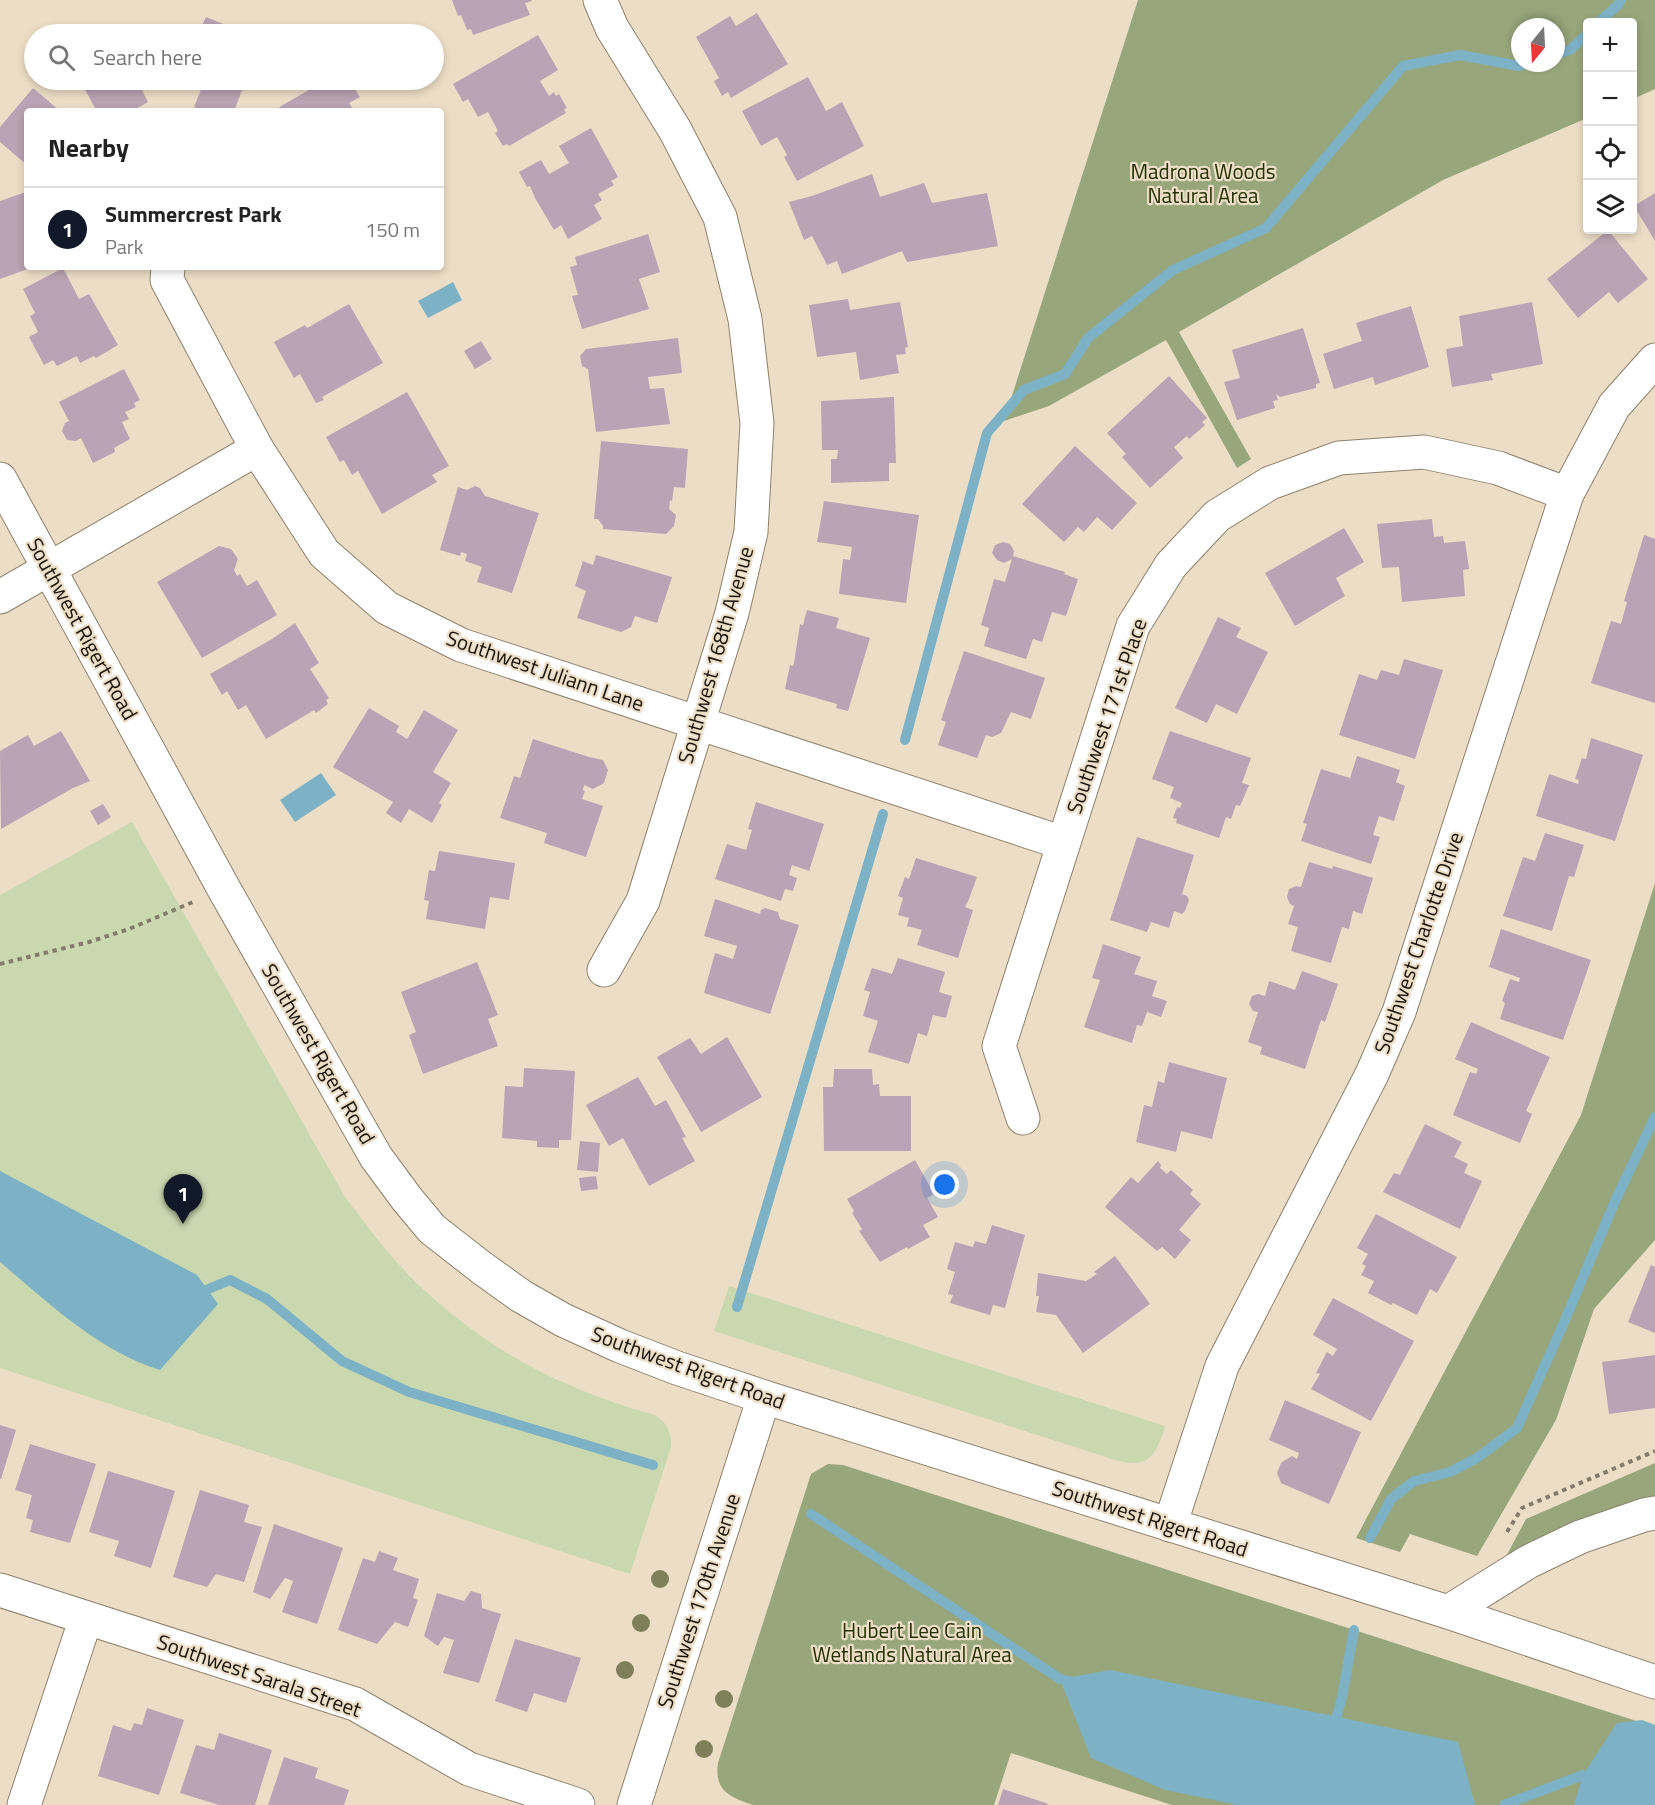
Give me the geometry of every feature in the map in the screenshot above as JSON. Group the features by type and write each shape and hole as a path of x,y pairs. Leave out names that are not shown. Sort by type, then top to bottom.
{"street":[{"name":"Southwest 168th Avenue","path":"600,0 612,28 675,130 720,217 744,319 757,423 751,532 732,613 643,901 604,970"},
{"name":"Southwest Juliann Lane","path":"168,270 167,280 257,449 324,553 387,608 461,645 1063,843"},
{"name":"Southwest Charlotte Drive","path":"1170,1525 1222,1366 1372,1074 1399,1012 1567,494 1614,406 1655,360"},
{"path":"0,597 257,449"},
{"name":"Southwest 171st Place","path":"1023,1118 999,1046 1134,627 1171,565 1217,516 1270,483 1339,458 1424,452 1498,468 1567,494"},
{"name":"Southwest Rigert Road","path":"0,479 224,889 376,1157 432,1229 521,1296 563,1320 620,1347 676,1368 1448,1612 1655,1682"},
{"name":"Southwest 170th Avenue","path":"634,1805 764,1397"},
{"path":"1448,1612 1528,1562 1580,1537 1651,1513"},
{"name":"Southwest Sarala Street","path":"0,1590 355,1704 469,1769 578,1805"},
{"path":"24,1805 86,1618"}],"path":[{"path":"0,964 88,942 129,929 224,889"},
{"path":"1504,1537 1522,1508 1655,1451"}],"green space":[{"name":"Madrona Woods Natural Area","path":"1138,0 1655,0 1655,89 1637,97 1637,18 1583,18 1583,120 1443,180 1179,332 1251,459 1237,468 1166,340 1049,406 1004,421"},
{"path":"132,822 345,1197 387,1251 447,1310 518,1360 601,1398 655,1415 666,1425 670,1432 671,1447 630,1574 0,1368 0,895"},
{"path":"1655,883 1655,1240 1594,1309 1556,1420 1477,1556 1410,1534 1400,1552 1356,1538 1581,1115"},
{"path":"729,1286 1165,1426 1162,1436 1149,1458 1136,1463 1115,1460 714,1331"},
{"path":"1655,1463 1655,1502 1502,1564 1526,1519"},
{"name":"Hubert Lee Cain Wetlands Natural Area","path":"828,1464 843,1465 1655,1727 1655,1805 1172,1805 1011,1753 994,1805 753,1805 744,1802 730,1795 721,1786 718,1780 718,1763 811,1474"}],"water":[{"path":"453,282 462,300 428,318 418,301"},
{"path":"321,773 336,795 295,822 280,800"},
{"path":"0,1171 197,1275 218,1304 160,1370 115,1351 75,1324 0,1262"},
{"path":"1110,1670 1458,1742 1475,1805 1238,1805 1165,1790 1091,1758 1060,1679"},
{"path":"1642,1720 1655,1725 1655,1805 1574,1805 1583,1775 1617,1723"}],"building":[{"path":"452,0 532,1 525,3 530,15 473,35 471,29 467,30 461,15 458,16"},
{"path":"757,13 788,64 731,98 728,92 722,96 714,81 719,78 696,37 730,16 736,26"},
{"path":"206,17 223,24 203,24"},
{"path":"538,35 558,70 540,81 549,96 554,92 556,96 559,94 567,108 564,109 566,113 509,146 507,144 503,146 495,133 498,131 488,112 478,117 468,99 463,102 453,84"},
{"path":"808,77 826,111 842,102 864,146 797,181 784,157 787,155 777,137 761,146 742,111"},
{"path":"31,90 35,90 56,108 24,108 24,162 0,142 0,127"},
{"path":"85,90 142,90 148,102 137,108 95,108"},
{"path":"201,90 242,90 235,108 194,107"},
{"path":"309,90 355,90 360,97 349,103 352,108 278,108"},
{"path":"591,128 618,177 611,181 614,185 598,194 602,200 594,205 602,219 568,239 561,225 554,230 530,186 527,187 519,172 541,160 549,174 569,163 559,146"},
{"path":"872,174 880,197 924,183 932,203 987,193 998,246 907,262 902,251 842,274 837,261 827,265 812,236 804,240 789,202"},
{"path":"24,193 25,270 0,279 0,201"},
{"path":"1655,193 1655,241 1637,211 1637,204"},
{"path":"648,234 660,272 639,279 649,309 582,329 572,296 578,295 570,267 577,265 575,257"},
{"path":"1603,234 1611,234 1648,279 1618,303 1609,292 1578,318 1547,279"},
{"path":"59,270 64,270 79,299 89,294 118,345 96,358 94,356 80,363 77,356 57,366 53,360 44,365 29,337 38,332 30,316 35,313 23,289"},
{"path":"848,299 850,310 900,302 908,347 905,348 906,354 896,355 899,373 860,380 856,352 817,357 809,305"},
{"path":"1532,302 1543,364 1491,374 1493,380 1452,387 1446,349 1463,346 1459,316"},
{"path":"349,304 383,363 322,397 324,400 316,403 300,374 294,378 274,342 305,325 307,328"},
{"path":"1411,306 1429,367 1375,385 1373,377 1334,389 1323,354 1362,341 1356,323"},
{"path":"1303,328 1320,383 1316,384 1316,388 1280,397 1276,394 1278,400 1273,401 1275,408 1237,420 1224,382 1240,378 1232,350"},
{"path":"678,338 682,373 648,377 650,389 664,388 670,424 596,432 588,369 582,366 580,356 586,349"},
{"path":"481,341 492,359 475,369 464,351"},
{"path":"124,369 140,400 134,403 136,407 125,412 129,419 122,422 130,439 114,448 115,452 93,463 81,438 76,441 67,440 62,431 65,423 69,421 59,402"},
{"path":"1169,376 1207,418 1202,422 1205,425 1189,439 1187,436 1174,447 1183,458 1150,488 1122,457 1126,454 1107,433"},
{"path":"407,392 449,466 432,475 437,482 382,514 358,471 352,475 344,460 340,462 326,437"},
{"path":"894,397 896,463 889,463 889,481 831,483 831,459 837,459 838,450 822,450 821,401"},
{"path":"601,441 688,449 685,488 674,487 669,509 676,515 674,526 666,534 603,529 598,519 594,519"},
{"path":"1075,446 1137,503 1112,530 1097,517 1084,532 1078,527 1064,542 1022,504"},
{"path":"475,486 480,488 485,496 539,513 512,593 477,582 482,567 465,561 467,554 461,552 460,556 440,550 458,487 467,490"},
{"path":"824,501 919,515 906,603 839,594 843,559 850,560 852,547 817,542"},
{"path":"1432,519 1434,537 1443,536 1444,543 1465,541 1469,569 1463,570 1465,596 1402,602 1399,567 1382,568 1377,524"},
{"path":"1344,528 1364,562 1336,578 1345,596 1295,626 1265,573"},
{"path":"1644,535 1655,539 1655,703 1591,683 1611,621 1621,624 1627,602 1624,601"},
{"path":"1003,542 1010,544 1014,551 1013,556 1065,572 1064,574 1078,579 1066,616 1052,612 1042,642 1033,639 1026,659 984,646 989,628 981,625 994,579 1005,582 1012,559 1004,563 997,560 992,553 995,545"},
{"path":"219,546 231,549 238,559 234,570 237,576 240,574 247,586 257,580 277,615 202,658 157,582"},
{"path":"596,555 672,577 657,623 635,616 631,627 621,632 577,618 586,591 575,586 583,561 593,565"},
{"path":"807,610 839,618 836,628 870,638 848,711 836,708 837,704 785,689 790,665 793,666 794,663 800,624 803,625"},
{"path":"1218,617 1241,628 1236,637 1268,652 1237,714 1216,704 1207,723 1175,708"},
{"path":"295,623 319,663 310,669 329,698 326,700 328,704 316,713 314,710 266,739 246,705 238,710 227,691 222,695 210,674 272,639"},
{"path":"964,651 1045,678 1031,719 1011,712 1001,733 992,737 986,735 977,758 938,745 946,722 941,720"},
{"path":"1404,659 1443,670 1415,759 1339,735 1359,674 1377,680 1381,670 1399,675"},
{"path":"369,708 399,726 396,732 407,739 424,710 458,730 433,772 451,783 439,803 442,805 432,823 409,809 401,823 386,813 393,802 333,767"},
{"path":"61,731 90,781 73,788 1,829 0,751 28,735 34,746"},
{"path":"1170,731 1251,758 1242,783 1249,785 1240,806 1236,805 1231,819 1226,817 1219,838 1176,823 1177,819 1173,818 1177,807 1180,808 1182,803 1170,798 1174,787 1152,779"},
{"path":"1591,738 1643,755 1615,841 1536,816 1549,774 1578,784 1579,780 1575,779 1582,758 1586,759"},
{"path":"533,739 603,760 608,770 604,783 593,789 584,785 583,790 585,791 582,799 603,806 586,857 544,843 547,833 500,818 514,776 520,778"},
{"path":"1357,756 1400,770 1396,782 1405,786 1394,821 1379,816 1373,835 1380,837 1371,864 1301,841 1307,824 1303,823 1321,769 1350,778"},
{"path":"756,802 824,824 809,871 792,865 789,875 797,878 793,891 785,889 781,901 715,879 727,844 746,850 752,830 748,829"},
{"path":"103,804 111,817 98,825 90,811"},
{"path":"1545,833 1584,845 1574,877 1569,876 1552,931 1503,916 1523,857 1535,861"},
{"path":"1137,837 1194,855 1182,894 1189,900 1182,914 1174,911 1169,928 1151,922 1147,932 1110,920"},
{"path":"439,851 515,863 509,900 490,897 485,929 426,919 429,901 424,900 429,870 435,871"},
{"path":"916,858 977,877 965,907 973,910 958,958 917,945 922,930 907,926 909,918 898,915 903,898 898,896 905,877 909,879"},
{"path":"1309,862 1332,869 1333,866 1373,878 1362,914 1353,911 1349,929 1342,927 1331,963 1291,951 1298,927 1288,924 1294,906 1290,904 1287,897 1289,889 1296,886 1301,887"},
{"path":"715,899 760,914 765,908 778,912 780,919 799,925 770,1014 704,993 715,953 733,959 737,946 704,936"},
{"path":"1501,929 1591,960 1563,1040 1500,1019 1505,1003 1502,1001 1510,979 1519,982 1520,978 1489,967"},
{"path":"1103,944 1141,957 1134,974 1157,981 1152,996 1167,1001 1161,1017 1147,1012 1142,1026 1137,1025 1132,1043 1084,1027 1100,980 1092,978"},
{"path":"898,958 945,972 939,992 952,996 946,1018 933,1015 927,1036 918,1033 909,1064 868,1052 878,1021 863,1016 870,992 864,990 872,968 892,974"},
{"path":"477,962 498,1015 488,1019 498,1046 423,1074 409,1035 416,1032 401,992"},
{"path":"1302,971 1338,984 1325,1022 1321,1020 1305,1069 1260,1054 1262,1047 1248,1042 1258,1012 1253,1011 1249,1004 1252,996 1258,994 1265,996 1269,981 1295,990"},
{"path":"1471,1022 1550,1057 1526,1111 1532,1114 1520,1143 1453,1115 1470,1072 1476,1074 1478,1069 1455,1059"},
{"path":"727,1037 762,1097 701,1132 657,1057 690,1038 701,1054"},
{"path":"1169,1062 1227,1078 1212,1139 1181,1131 1176,1152 1136,1142 1144,1105 1152,1107 1158,1081 1164,1083"},
{"path":"524,1068 575,1071 571,1140 559,1140 559,1148 537,1147 537,1141 502,1138 505,1086 523,1087"},
{"path":"834,1069 872,1069 873,1085 879,1084 880,1096 911,1096 911,1151 824,1151 823,1087 833,1087"},
{"path":"638,1077 655,1106 666,1100 686,1137 682,1138 695,1161 649,1186 623,1138 609,1146 586,1105"},
{"path":"1425,1124 1462,1142 1454,1157 1468,1164 1464,1173 1482,1181 1460,1229 1383,1192 1394,1173 1400,1175"},
{"path":"580,1141 600,1143 598,1172 577,1170"},
{"path":"915,1160 934,1194 927,1198 938,1217 923,1225 930,1237 880,1262 859,1231 862,1229 847,1199"},
{"path":"1158,1161 1160,1168 1167,1174 1171,1170 1193,1190 1190,1194 1201,1204 1179,1230 1191,1240 1175,1259 1162,1247 1157,1251 1105,1207 1131,1177 1138,1183"},
{"path":"596,1176 598,1189 581,1191 579,1178"},
{"path":"1376,1214 1457,1257 1437,1293 1430,1289 1417,1315 1368,1293 1374,1281 1361,1275 1366,1266 1362,1264 1368,1254 1357,1248"},
{"path":"992,1225 1025,1235 1005,1308 993,1305 990,1315 950,1303 953,1295 948,1294 955,1272 947,1269 955,1242 973,1247 975,1241 986,1244"},
{"path":"1115,1256 1150,1304 1083,1353 1056,1315 1036,1312 1039,1296 1036,1296 1038,1273 1086,1281 1097,1274 1094,1272"},
{"path":"1651,1265 1655,1267 1655,1333 1628,1322"},
{"path":"1333,1298 1414,1341 1371,1421 1311,1389 1320,1374 1316,1373 1327,1352 1333,1356 1337,1349 1313,1335"},
{"path":"1655,1355 1655,1408 1609,1414 1602,1362"},
{"path":"1285,1400 1361,1432 1329,1504 1281,1483 1277,1473 1281,1463 1292,1456 1297,1459 1299,1453 1269,1440"},
{"path":"0,1425 16,1430 1,1479 0,1479"},
{"path":"30,1444 96,1464 70,1543 30,1532 33,1520 26,1518 32,1495 15,1490"},
{"path":"108,1471 175,1491 151,1568 114,1556 119,1541 89,1532"},
{"path":"200,1490 249,1505 244,1522 262,1527 244,1582 216,1574 207,1587 173,1577"},
{"path":"274,1524 343,1548 317,1624 282,1612 293,1581 285,1578 270,1599 253,1592"},
{"path":"379,1551 398,1558 393,1570 419,1579 413,1598 418,1600 408,1627 395,1622 377,1644 338,1630 363,1558 375,1562"},
{"path":"471,1591 481,1594 482,1608 501,1614 479,1683 443,1673 454,1640 444,1637 438,1646 424,1636 437,1593 464,1601"},
{"path":"515,1639 581,1658 566,1703 534,1693 527,1712 495,1701"},
{"path":"147,1708 184,1720 159,1795 98,1776 113,1725 131,1731 134,1723 142,1725"},
{"path":"219,1733 272,1750 255,1805 219,1805 180,1793 196,1745 214,1750"},
{"path":"284,1757 318,1768 315,1778 349,1790 344,1805 268,1805"},
{"path":"1003,1789 1046,1803 1049,1805 998,1805"}],"waterway":[{"path":"1603,18 1621,0"},
{"path":"1565,51 1570,50 1583,38"},
{"path":"905,740 987,433 1024,390 1065,374 1088,338 1173,270 1266,228 1403,66 1460,55 1511,65"},
{"path":"737,1307 883,814"},
{"path":"1370,1538 1391,1499 1414,1481 1450,1472 1477,1458 1517,1428 1616,1199 1655,1117"},
{"path":"194,1295 230,1280 267,1299 342,1361 409,1392 653,1465"},
{"path":"811,1514 1060,1679 1073,1682"},
{"path":"1333,1730 1342,1697 1354,1630"},
{"path":"1504,1805 1583,1775 1596,1780"}],"place":[{"name":"Summercrest Park","path":"183,1224"}]}
